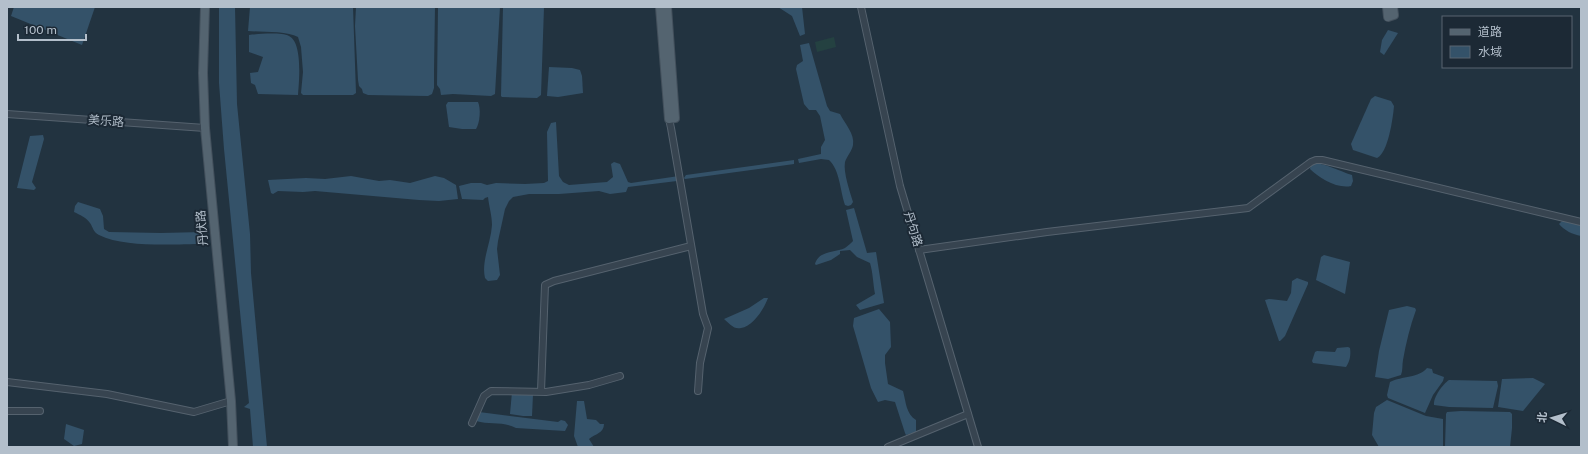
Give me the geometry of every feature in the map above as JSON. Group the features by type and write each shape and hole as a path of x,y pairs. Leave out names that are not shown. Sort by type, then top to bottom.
{"main road":[{"name":"丹伏路","path":"205,7 203,73 205,128 231,401 233,447"},
{"path":"660,7 669,119 675,118 667,7"},
{"path":"1387,7 1388,17 1394,15 1393,7"}],"street":[{"name":"丹句路","path":"861,7 900,186 978,447"},
{"name":"美乐路","path":"7,114 205,128"},
{"path":"669,119 703,314 708,328 700,363 698,391"},
{"path":"920,250 1047,232 1248,208 1311,162 1316,160 1581,222"},
{"path":"540,391 545,285 554,281 691,246"},
{"path":"472,423 484,396 491,391 504,390 546,392 589,385 620,376"},
{"path":"7,382 107,394 194,412 231,401"},
{"path":"7,411 40,411"},
{"path":"888,447 968,414"}],"green space":[{"path":"834,37 836,47 817,52 815,42"}],"water":[{"path":"14,7 95,7 82,45 11,16"},
{"path":"219,7 235,7 237,104 250,234 251,273 267,447 253,447 250,409 244,407 249,403 219,83"},
{"path":"250,7 353,7 356,93 353,95 303,95 301,93 303,72 301,47 298,37 281,33 248,31"},
{"path":"356,7 435,7 434,88 432,94 428,96 368,95 363,93 359,86 358,80 355,26"},
{"path":"438,7 500,7 495,94 491,96 453,94 441,95 440,89 437,85"},
{"path":"503,7 544,7 541,95 537,98 501,96"},
{"path":"778,7 802,7 805,34 800,36 792,16"},
{"path":"1388,30 1398,33 1384,55 1380,52 1382,40"},
{"path":"281,34 289,36 293,40 296,46 299,63 298,95 258,94 255,85 251,83 250,73 258,72 263,57 249,52 249,35"},
{"path":"809,43 827,106 830,111 840,114 853,137 852,147 845,162 847,182 853,202 848,206 845,205 835,169 829,160 821,159 799,163 798,159 821,154 821,147 825,140 820,116 816,110 809,110 804,104 796,69 797,65 803,61 800,45"},
{"path":"549,67 572,68 580,70 582,76 583,93 558,97 547,96"},
{"path":"1375,96 1391,101 1394,106 1387,143 1381,155 1377,158 1353,150 1351,144 1371,99"},
{"path":"448,102 478,102 480,116 476,129 449,127 446,105"},
{"path":"556,122 559,176 563,182 569,185 607,182 613,177 611,164 614,162 620,164 628,182 631,183 679,176 677,181 628,187 626,192 610,194 599,191 559,194 529,194 513,197 505,209 498,241 497,249 500,275 497,280 488,281 485,278 484,265 491,232 492,218 488,197 483,200 462,199 459,186 471,183 481,183 487,185 496,183 544,183 548,181 547,132 551,123"},
{"path":"43,135 44,139 32,182 36,188 34,190 17,188 30,136"},
{"path":"794,160 794,164 684,178 686,175"},
{"path":"1315,163 1329,166 1352,175 1353,181 1351,186 1340,186 1318,176 1310,169 1311,165"},
{"path":"351,176 379,181 390,180 410,183 435,176 444,178 456,185 458,199 439,201 419,200 315,191 278,191 273,194 271,193 268,180 306,178 325,179"},
{"path":"78,202 100,209 103,216 104,229 109,232 203,232 203,244 136,244 110,239 97,234 87,219 74,212 75,206"},
{"path":"854,208 867,253 876,252 884,303 860,310 856,305 875,294 870,263 857,257 850,250 840,251 840,254 831,260 816,265 815,264 820,256 841,250 853,241 846,210"},
{"path":"1562,221 1581,225 1581,236 1564,229 1559,224"},
{"path":"1324,255 1350,262 1345,294 1316,280 1321,257"},
{"path":"1297,278 1308,282 1308,284 1285,336 1279,341 1265,300 1287,301 1291,293 1292,281"},
{"path":"764,298 768,298 761,312 754,321 745,327 736,328 724,319 749,308"},
{"path":"1407,306 1415,308 1416,310 1407,341 1401,375 1388,379 1375,377 1379,351 1389,310"},
{"path":"879,309 890,322 891,347 885,355 888,384 903,391 908,411 916,420 916,432 906,435 895,402 885,400 878,402 871,388 853,326 854,318"},
{"path":"1337,348 1350,348 1350,356 1346,367 1313,363 1312,361 1315,352 1317,351 1335,352"},
{"path":"1427,368 1432,369 1433,373 1444,377 1443,381 1433,395 1425,413 1388,398 1387,395 1390,382 1420,374"},
{"path":"1533,378 1545,384 1523,411 1498,407 1502,379"},
{"path":"1449,380 1497,381 1498,386 1493,408 1449,407 1434,405 1435,398 1439,391"},
{"path":"512,392 533,394 532,416 510,414"},
{"path":"1387,400 1426,416 1443,419 1443,447 1379,447 1372,435 1374,413 1376,407"},
{"path":"577,401 584,401 587,419 596,420 600,424 604,424 601,431 589,439 594,447 578,447 574,436"},
{"path":"479,412 558,422 561,420 565,421 568,425 565,431 516,428 501,424 476,421"},
{"path":"1447,412 1510,412 1512,414 1512,428 1510,447 1445,447 1446,414"},
{"path":"66,424 84,430 82,444 74,446 64,439"}]}
